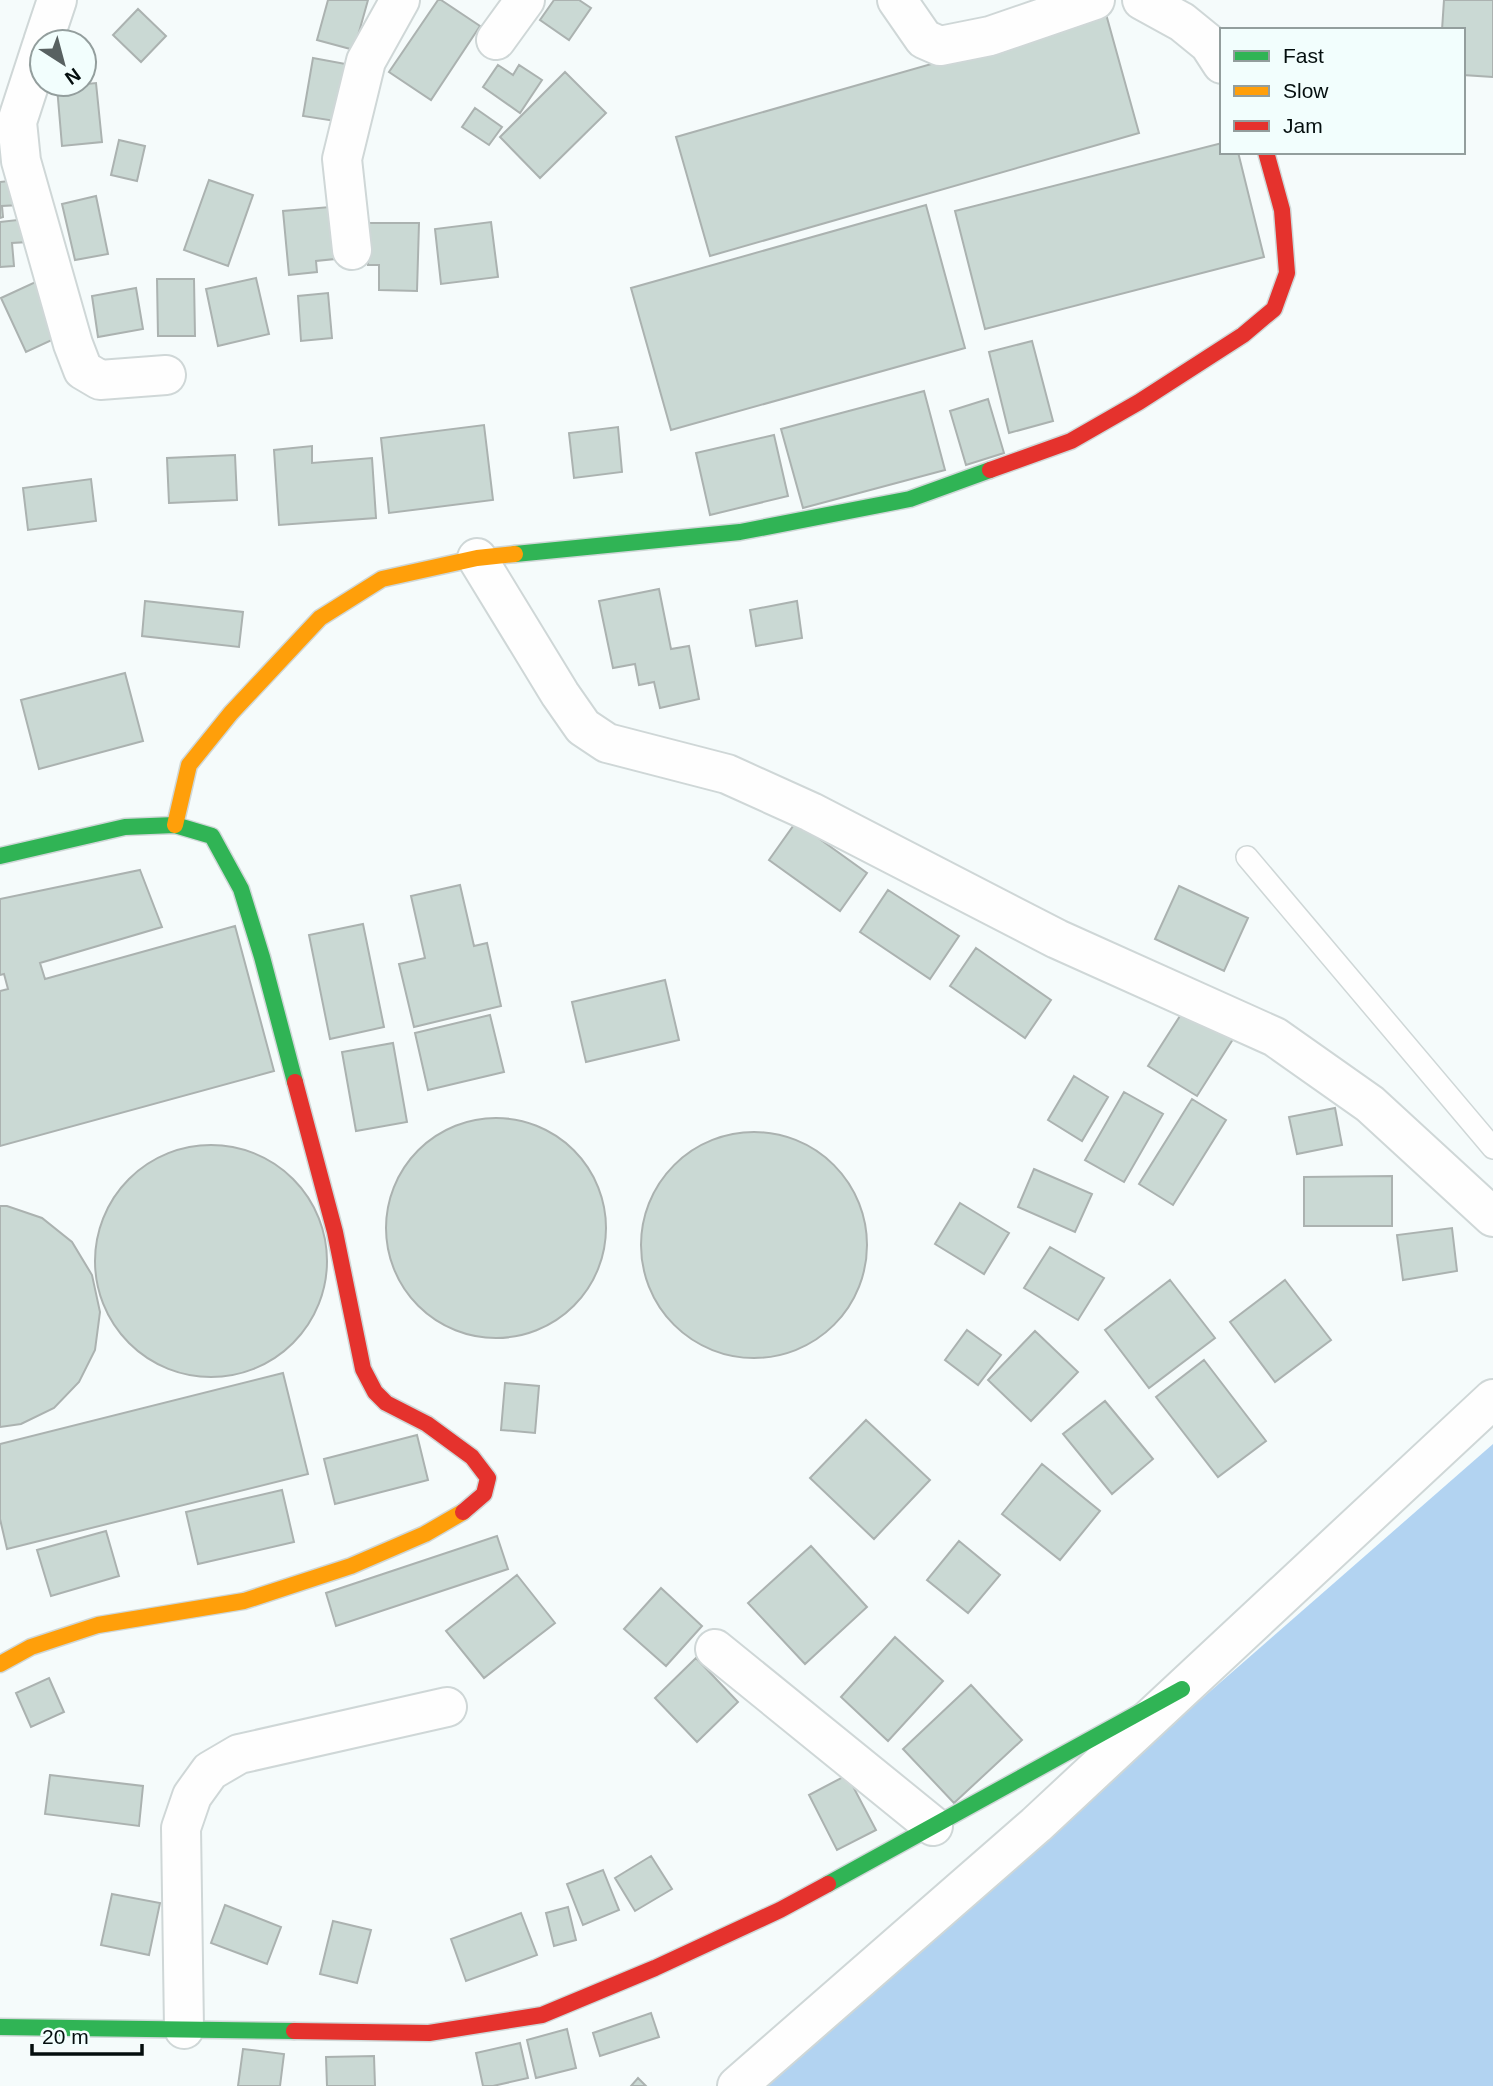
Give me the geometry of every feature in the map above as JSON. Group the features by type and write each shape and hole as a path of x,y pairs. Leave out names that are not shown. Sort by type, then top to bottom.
{"street":[{"path":"48,28 57,0"},
{"path":"352,250 342,159 366,61 400,0"},
{"path":"496,40 525,0"},
{"path":"897,0 924,39 940,46 990,36 1095,0"},
{"path":"1142,0 1182,22 1209,44 1220,61"},
{"path":"28,89 17,122 21,161 73,345 83,370 100,380 166,375"},
{"path":"175,825 189,765 231,713 320,618 382,579 477,558 740,532 910,499 1071,441 1139,402 1243,335 1274,309 1287,273 1282,210 1267,154"},
{"path":"477,558 583,727 607,743 727,774 811,812 1057,939 1275,1037 1370,1104 1493,1217"},
{"path":"0,856 125,827 175,825 212,836 241,889 262,957 335,1232 363,1369 375,1392 386,1403 427,1424 472,1458 488,1478 484,1494 464,1512 425,1534 351,1566 244,1601 98,1625 31,1647 0,1664"},
{"path":"737,2086 1036,1825 1493,1398"},
{"path":"715,1649 933,1826"},
{"path":"0,2027 429,2033 542,2015 655,1968 780,1910 1182,1689"},
{"path":"184,2029 181,1828 192,1796 210,1771 239,1754 447,1707"}],"lane":[{"path":"1247,858 1493,1148"}],"water":[{"path":"1493,1444 1493,2086 759,2086"}],"building":[{"path":"328,0 368,0 354,50 317,40"},
{"path":"438,0 480,26 431,100 389,72"},
{"path":"554,0 579,0 591,8 569,40 540,20"},
{"path":"1444,0 1493,0 1493,77 1465,75 1465,28 1442,28"},
{"path":"138,9 166,36 141,62 113,35"},
{"path":"1106,14 1139,133 710,256 676,137"},
{"path":"313,58 351,65 335,121 303,116"},
{"path":"498,65 513,75 519,65 542,80 520,113 483,87"},
{"path":"565,72 606,113 540,178 500,137"},
{"path":"58,98 98,98 102,142 62,146"},
{"path":"475,108 502,127 489,145 462,127"},
{"path":"119,140 145,146 137,181 111,175"},
{"path":"1220,144 1220,154 1238,154 1264,257 985,329 955,211"},
{"path":"18,180 20,205 2,206 3,217 0,218 0,182"},
{"path":"209,180 253,195 228,266 184,250"},
{"path":"96,196 108,254 75,260 62,204"},
{"path":"926,205 965,348 671,430 631,288"},
{"path":"330,207 335,259 316,261 317,272 289,275 283,211"},
{"path":"26,219 28,242 12,243 14,266 0,267 0,222"},
{"path":"491,222 498,277 441,284 435,229"},
{"path":"369,223 419,223 417,291 379,290 379,265 368,265"},
{"path":"256,278 269,334 218,346 206,289"},
{"path":"42,279 67,333 26,352 1,298"},
{"path":"157,279 194,279 195,336 158,336"},
{"path":"136,288 143,329 98,337 92,296"},
{"path":"328,293 332,338 301,341 298,296"},
{"path":"1032,341 1053,421 1009,433 989,352"},
{"path":"924,391 945,470 803,508 781,429"},
{"path":"988,399 1004,453 966,465 950,411"},
{"path":"484,425 493,500 389,513 381,438"},
{"path":"618,427 622,472 574,478 569,433"},
{"path":"774,435 788,496 710,515 696,453"},
{"path":"312,446 312,463 372,458 376,518 279,525 274,450"},
{"path":"235,455 237,500 169,503 167,458"},
{"path":"91,479 96,521 28,530 23,488"},
{"path":"659,589 671,649 689,646 699,699 660,708 654,682 639,685 635,664 613,668 599,601"},
{"path":"145,601 243,612 239,647 142,636"},
{"path":"797,601 802,638 756,646 750,610"},
{"path":"125,673 143,741 39,769 21,700"},
{"path":"796,822 867,873 840,911 769,860"},
{"path":"140,870 162,927 40,963 45,979 235,926 274,1071 0,1146 0,991 8,989 4,974 0,975 0,899"},
{"path":"460,885 474,946 487,943 501,1006 414,1027 399,964 425,958 411,896"},
{"path":"1179,886 1248,918 1224,971 1155,939"},
{"path":"888,890 959,936 930,979 860,932"},
{"path":"363,924 384,1027 330,1039 309,935"},
{"path":"976,948 1051,1000 1025,1038 950,986"},
{"path":"665,980 679,1040 586,1062 572,1002"},
{"path":"1187,1005 1235,1036 1197,1096 1148,1066"},
{"path":"490,1015 504,1072 428,1090 415,1033"},
{"path":"393,1043 407,1122 356,1131 342,1052"},
{"path":"1074,1076 1108,1097 1082,1141 1048,1120"},
{"path":"1124,1092 1163,1114 1124,1182 1085,1160"},
{"path":"1192,1099 1226,1120 1173,1205 1139,1184"},
{"path":"1335,1108 1342,1145 1297,1154 1289,1117"},
{"path":"496,1118 538,1126 574,1150 598,1186 606,1228 598,1270 574,1306 538,1330 496,1338 454,1330 418,1306 394,1270 386,1228 394,1186 418,1150 454,1126"},
{"path":"743,1132 765,1132 807,1145 826,1157 842,1173 859,1202 867,1245 859,1288 842,1317 826,1333 797,1350 765,1358 743,1358 701,1345 682,1333 666,1317 649,1288 641,1256 641,1234 654,1192 666,1173 682,1157 711,1140"},
{"path":"211,1145 234,1147 255,1154 293,1179 318,1217 325,1238 325,1284 318,1305 293,1343 255,1368 234,1375 211,1377 188,1375 167,1368 129,1343 104,1305 97,1284 95,1261 97,1238 104,1217 129,1179 167,1154 188,1147"},
{"path":"1034,1169 1092,1194 1075,1232 1018,1207"},
{"path":"1392,1176 1392,1226 1304,1226 1304,1177"},
{"path":"960,1203 1009,1233 984,1274 935,1244"},
{"path":"0,1206 42,1218 72,1242 92,1275 100,1312 95,1350 79,1382 54,1408 21,1424 0,1427"},
{"path":"1452,1228 1457,1271 1403,1280 1397,1235"},
{"path":"1050,1247 1104,1278 1078,1320 1024,1288"},
{"path":"1170,1280 1215,1338 1149,1388 1105,1330"},
{"path":"1285,1280 1331,1340 1275,1382 1230,1322"},
{"path":"967,1330 1001,1355 978,1385 945,1360"},
{"path":"1035,1331 1078,1372 1031,1421 988,1380"},
{"path":"1204,1360 1266,1441 1218,1477 1156,1397"},
{"path":"283,1373 308,1474 7,1549 0,1519 0,1444"},
{"path":"505,1383 539,1386 535,1433 501,1430"},
{"path":"1105,1401 1153,1459 1112,1494 1063,1434"},
{"path":"866,1420 930,1480 874,1539 810,1478"},
{"path":"417,1435 428,1480 335,1504 324,1459"},
{"path":"1042,1464 1100,1511 1060,1560 1002,1514"},
{"path":"282,1490 294,1542 198,1564 186,1512"},
{"path":"106,1531 119,1576 51,1596 37,1550"},
{"path":"497,1536 508,1569 336,1626 326,1593"},
{"path":"959,1541 1000,1575 968,1613 927,1580"},
{"path":"811,1546 867,1607 805,1664 748,1603"},
{"path":"517,1575 555,1623 484,1678 446,1631"},
{"path":"661,1588 702,1626 666,1666 624,1629"},
{"path":"895,1637 943,1681 888,1741 841,1697"},
{"path":"696,1658 738,1702 697,1742 655,1698"},
{"path":"49,1678 64,1712 31,1727 16,1693"},
{"path":"971,1685 1022,1740 954,1803 903,1749"},
{"path":"50,1775 143,1786 139,1826 45,1814"},
{"path":"847,1775 876,1830 837,1850 809,1795"},
{"path":"651,1856 672,1889 635,1911 615,1878"},
{"path":"603,1870 619,1910 583,1925 567,1884"},
{"path":"112,1894 160,1903 149,1955 101,1945"},
{"path":"225,1905 281,1927 267,1964 211,1943"},
{"path":"568,1907 576,1940 554,1946 546,1913"},
{"path":"521,1913 537,1955 466,1981 451,1939"},
{"path":"333,1921 371,1930 357,1983 320,1974"},
{"path":"651,2013 659,2037 600,2056 593,2033"},
{"path":"567,2029 576,2068 536,2078 527,2040"},
{"path":"520,2043 528,2078 483,2086 476,2053"},
{"path":"243,2049 284,2054 280,2086 238,2086"},
{"path":"374,2056 375,2086 327,2086 326,2057"},
{"path":"638,2078 646,2086 631,2086"}],"traffic: fast":[{"path":"515,554 740,532 910,499 990,470"},
{"path":"0,856 125,827 175,825 212,836 241,889 295,1082"},
{"path":"828,1884 1182,1689"},
{"path":"0,2027 294,2031"}],"traffic: slow":[{"path":"175,825 189,765 231,713 320,618 382,579 477,558 515,554"},
{"path":"0,1664 31,1647 98,1625 244,1601 351,1566 425,1534 463,1512"}],"traffic: jam":[{"path":"990,470 1071,441 1139,402 1243,335 1274,309 1287,273 1282,210 1267,154"},
{"path":"295,1082 335,1232 363,1369 375,1392 386,1403 427,1424 472,1457 488,1478 484,1494 463,1512"},
{"path":"294,2031 429,2033 542,2015 655,1968 780,1910 828,1884"}]}
